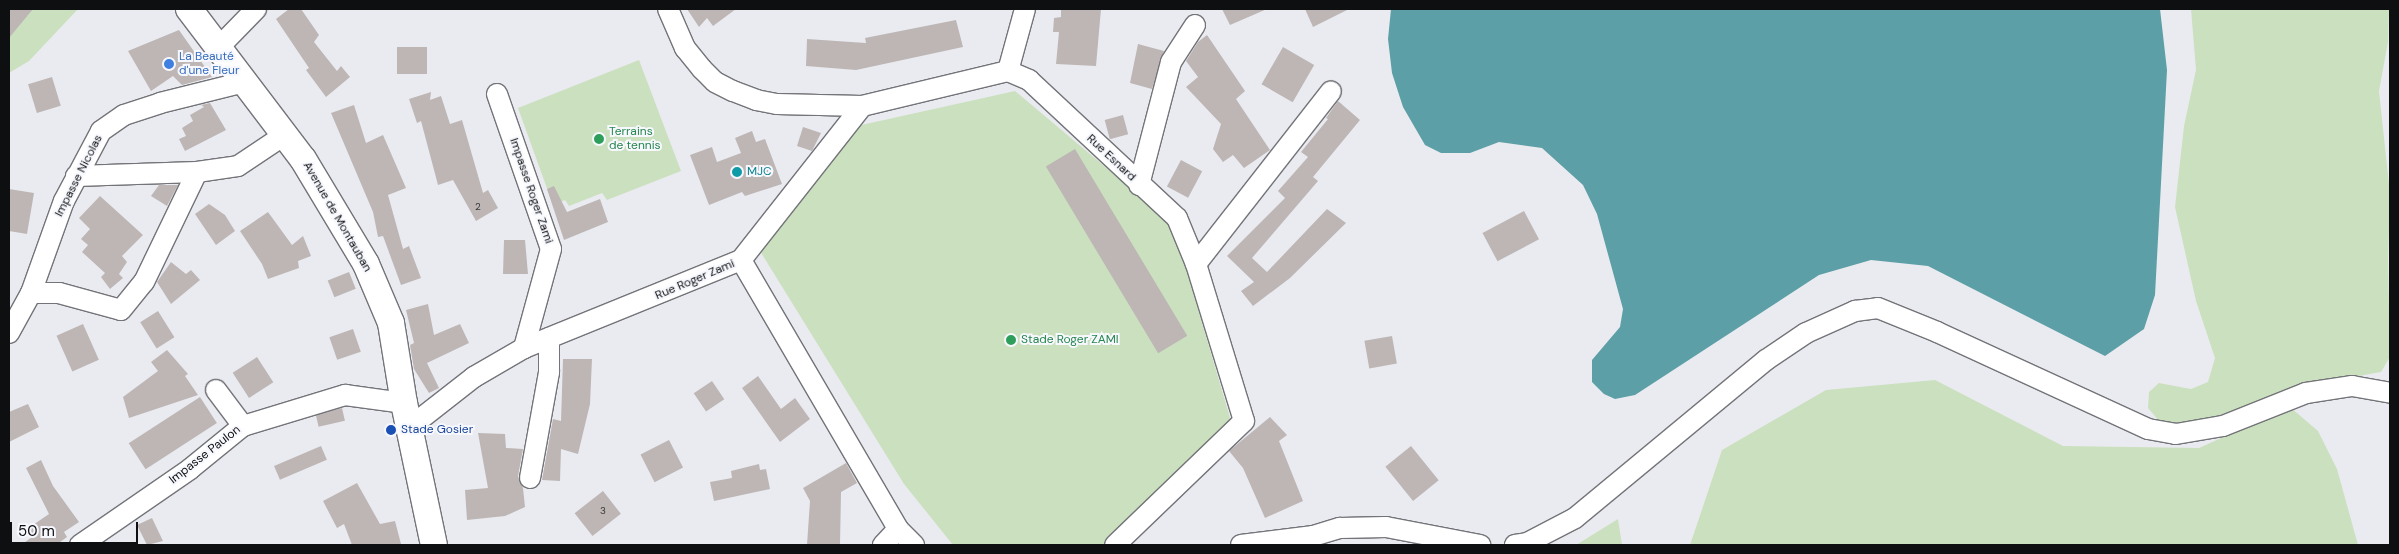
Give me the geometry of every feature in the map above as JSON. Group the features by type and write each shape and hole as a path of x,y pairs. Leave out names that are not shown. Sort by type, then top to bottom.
{"main road":[{"name":"Avenue de Montauban","path":"189,9 283,136 303,159 366,264 390,323 434,545"}],"street":[{"path":"217,49 256,9"},
{"path":"668,9 685,48 715,82 756,100 777,104 862,106 1008,72 1025,9"},
{"path":"1139,185 1171,62 1195,25"},
{"name":"Rue Esnard","path":"1008,72 1029,80 1139,185 1177,218 1196,264 1244,421 1115,545"},
{"name":"Impasse Nicolas","path":"9,333 30,293 64,201 101,131 124,115 160,102 244,82"},
{"path":"1196,264 1331,91"},
{"name":"Impasse Roger Zami","path":"497,94 551,249 524,348"},
{"path":"741,260 862,106"},
{"path":"76,176 197,172 238,166 283,136"},
{"path":"30,293 59,293 121,310 144,282 170,222 197,172"},
{"name":"Rue Roger Zami","path":"407,415 524,348 741,260 898,529 914,545"},
{"path":"1515,545 1528,543 1575,518 1766,360 1806,333 1855,311 1878,308 1937,332 2148,429 2176,434 2223,426 2306,393 2352,386 2390,393"},
{"path":"530,478 549,372 549,338"},
{"path":"216,390 243,426"},
{"name":"Impasse Paulon","path":"80,545 190,469 243,426 344,395 407,415"},
{"path":"1241,545 1313,536 1340,528 1386,527 1480,545"},
{"path":"883,545 898,529"}],"green space":[{"path":"9,9 78,9 29,61 9,73"},
{"path":"2191,9 2389,9 2388,42 2379,91 2390,194 2388,260 2390,357 2381,372 2298,387 2207,422 2160,422 2148,408 2149,392 2159,383 2191,389 2208,382 2215,358 2196,301 2175,207 2184,126 2196,70"},
{"name":"Terrains de tennis","path":"639,60 681,171 607,200 602,193 569,206 565,200 553,205 518,108"},
{"name":"Stade Roger ZAMI","path":"1015,91 1173,224 1233,428 1110,545 953,545 904,484 760,251 857,126"},
{"path":"1935,380 2063,446 2199,448 2290,407 2318,431 2337,469 2358,545 1690,545 1722,450 1826,390"},
{"path":"1618,519 1622,545 1576,545"}],"water":[{"path":"1391,9 2160,9 2167,70 2155,295 2144,329 2105,356 1928,266 1871,260 1819,275 1635,395 1615,399 1604,394 1592,382 1592,360 1620,327 1623,309 1597,214 1583,185 1542,148 1499,142 1470,153 1441,153 1425,145 1403,107 1392,73 1388,39"}],"building":[{"path":"9,9 33,9 9,38"},
{"path":"289,9 301,9 319,35 314,42 337,71 341,66 350,77 326,97 306,70 309,68 276,19"},
{"path":"687,9 736,9 713,26 707,18 699,27"},
{"path":"1061,9 1101,9 1096,66 1056,64 1059,32 1053,32 1054,18 1061,17"},
{"path":"1222,9 1267,9 1230,25"},
{"path":"1305,9 1349,9 1313,27"},
{"path":"956,20 963,47 856,70 806,66 807,39 866,43 865,38"},
{"name":"La Beauté d'une Fleur","path":"179,30 212,77 182,85 173,76 151,91 128,51"},
{"path":"1207,35 1245,91 1236,99 1270,150 1244,168 1233,155 1223,162 1213,149 1221,124 1186,87 1198,77 1186,61 1198,42"},
{"path":"1138,44 1164,51 1152,89 1130,83"},
{"path":"397,47 427,47 427,74 397,74"},
{"path":"1283,47 1314,65 1293,102 1262,84"},
{"path":"52,77 61,106 37,113 28,84"},
{"path":"431,92 430,100 441,96 450,124 462,120 483,193 488,190 498,208 476,221 453,180 438,185 421,121 417,123 409,99"},
{"path":"1338,101 1360,120 1313,177 1318,181 1252,258 1267,272 1327,209 1346,223 1290,278 1253,306 1241,291 1254,282 1227,256 1285,198 1278,191 1308,157 1301,152 1328,119 1326,118"},
{"path":"210,103 226,130 185,151 179,139 186,136 182,128 193,121 190,115 204,107 201,105"},
{"path":"354,105 366,143 383,135 406,188 388,195 403,249 409,246 421,278 401,285 383,236 378,237 373,212 331,113"},
{"path":"1123,115 1128,134 1110,139 1105,120"},
{"path":"803,127 821,133 812,151 797,146"},
{"name":"MJC","path":"752,131 756,142 765,139 782,184 745,196 742,192 709,205 690,155 712,147 717,162 741,153 735,138"},
{"name":"Stade Roger ZAMI","path":"1075,149 1187,336 1158,353 1046,167"},
{"path":"1181,160 1202,171 1188,198 1167,186"},
{"path":"159,185 178,185 167,206 151,196"},
{"path":"554,186 567,212 600,199 608,222 564,240 547,189"},
{"path":"9,189 34,193 27,234 9,231"},
{"path":"100,196 143,235 122,256 127,262 119,274 123,278 110,289 101,277 105,273 82,252 88,245 81,239 90,229 79,218"},
{"path":"209,204 225,215 235,231 216,245 195,214"},
{"path":"1524,211 1539,239 1498,261 1483,233"},
{"path":"268,212 292,245 303,236 311,256 298,261 299,268 268,279 262,264 240,231"},
{"path":"504,240 525,240 528,274 503,274"},
{"path":"171,262 186,274 191,270 200,280 171,304 157,282"},
{"path":"349,272 356,289 334,297 328,281"},
{"path":"428,304 434,335 460,324 469,343 427,363 439,388 429,393 414,369 410,345 414,343 406,310"},
{"path":"158,311 174,337 157,348 140,322"},
{"path":"83,324 99,360 72,371 57,336"},
{"path":"353,329 361,352 337,360 329,337"},
{"path":"1392,336 1397,364 1369,368 1364,341"},
{"path":"167,350 188,374 185,376 198,395 129,418 123,397 158,371 151,362"},
{"path":"257,357 273,382 249,398 233,373"},
{"path":"563,359 592,359 590,404 578,454 561,449 560,481 542,480 553,419 561,421"},
{"path":"758,376 781,409 795,398 810,419 780,442 742,388"},
{"path":"712,381 724,399 706,412 694,393"},
{"path":"200,397 217,423 146,469 129,443"},
{"path":"28,404 39,427 9,442 9,412"},
{"path":"342,408 345,421 319,427 316,414"},
{"path":"1270,417 1287,435 1279,441 1303,501 1265,518 1243,468 1229,451"},
{"path":"478,433 505,434 506,448 523,449 518,476 523,488 525,507 505,516 467,520 465,490 488,488"},
{"path":"669,440 683,468 655,482 640,455"},
{"path":"321,446 327,460 280,480 274,466"},
{"path":"1411,446 1439,480 1413,501 1385,467"},
{"path":"41,460 53,486 79,522 64,532 67,537 56,545 21,545 32,537 27,529 49,514 26,468"},
{"path":"846,463 857,483 841,492 840,545 807,545 810,501 803,488"},
{"path":"759,464 760,470 766,469 770,489 714,501 710,482 732,478 731,471"},
{"path":"357,483 380,524 395,521 401,544 352,545 344,524 337,528 323,501"},
{"path":"603,491 621,514 592,536 575,513"},
{"path":"152,518 163,541 147,545 137,525"}],"place":[{"name":"La Beauté d'une Fleur","path":"169,64"},
{"name":"Terrains de tennis","path":"599,139"},
{"name":"MJC","path":"737,172"},
{"name":"Stade Roger ZAMI","path":"1011,340"},
{"name":"Stade Gosier","path":"391,430"}]}
